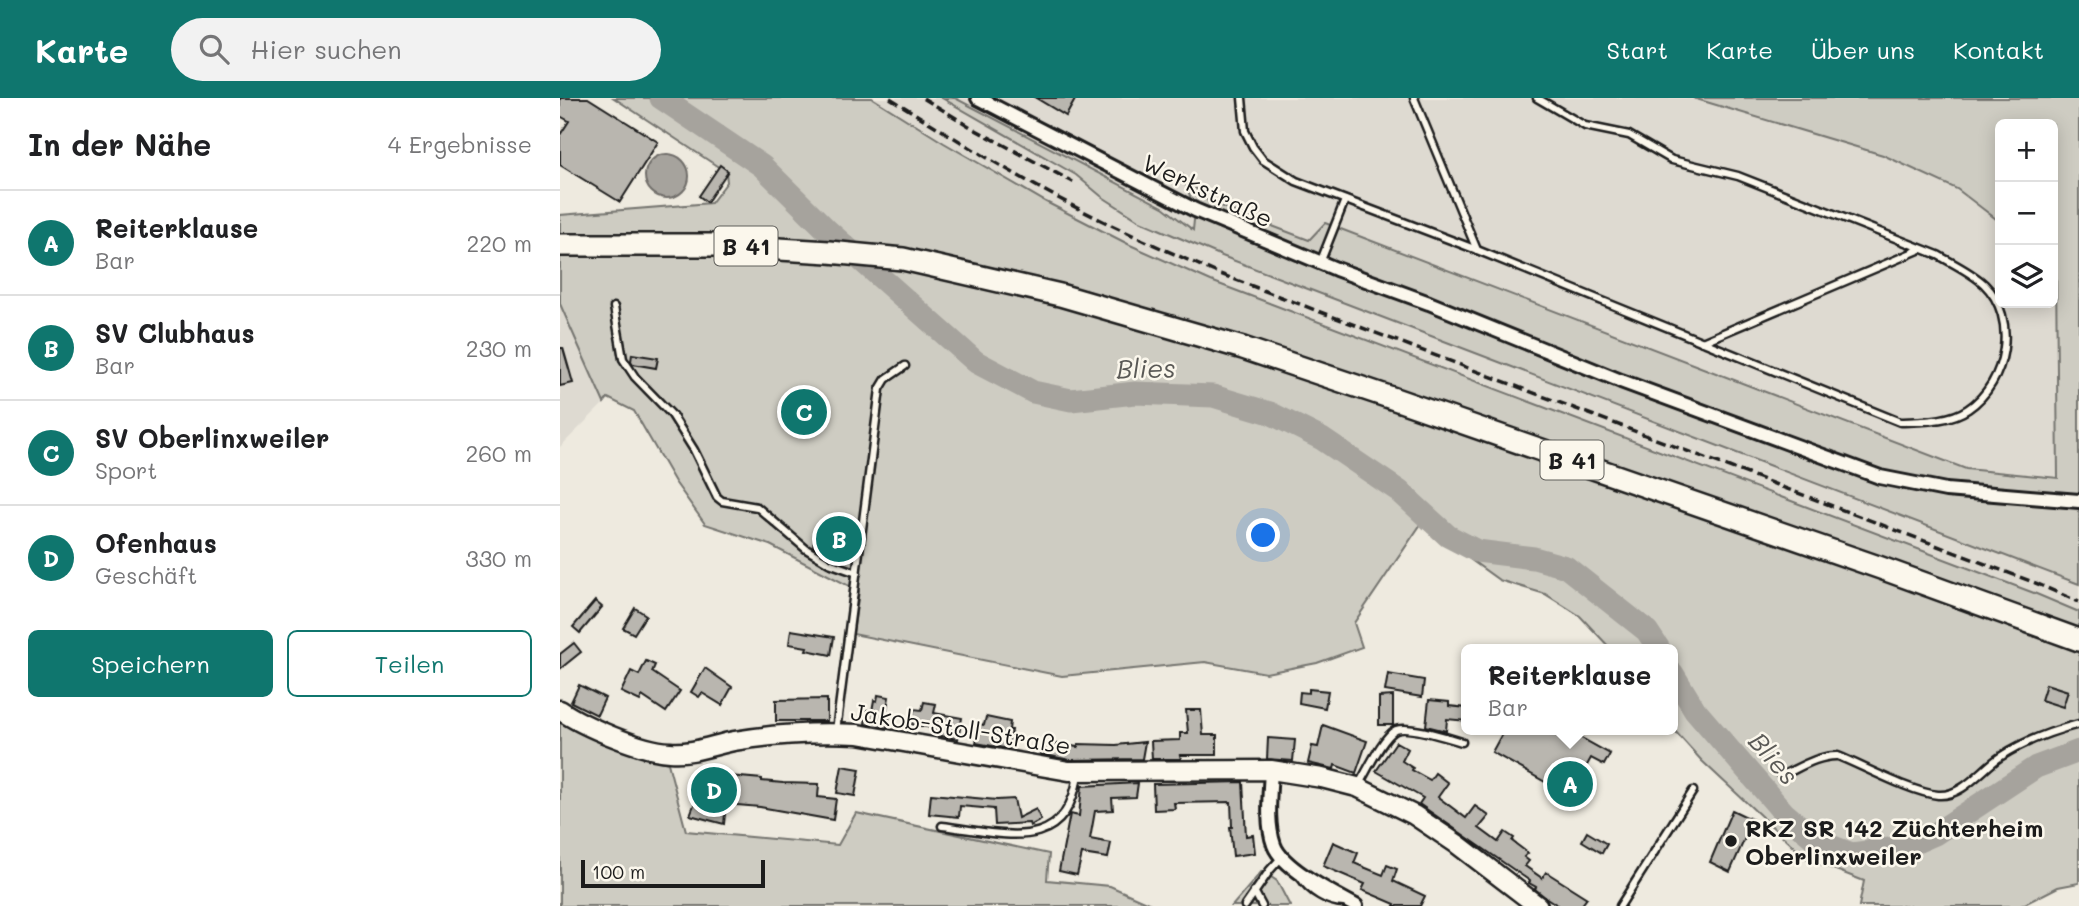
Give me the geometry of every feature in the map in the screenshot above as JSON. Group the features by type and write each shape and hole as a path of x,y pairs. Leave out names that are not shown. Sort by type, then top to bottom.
{"highway":[{"path":"560,245 662,246"},
{"name":"B 41","path":"560,258 613,249 662,246 714,245 829,252 903,260 1060,295 1242,348 1700,505 2079,640"}],"main road":[{"name":"Jakob-Stoll-Straße","path":"560,710 593,728 624,740 671,752 698,750 782,735 835,733 858,734 1078,772 1271,770 1322,778 1357,787 1414,815 1538,906"}],"street":[{"name":"Werkstraße","path":"978,98 1195,210 1321,263 1880,477 1946,490 2079,500"},
{"path":"1271,770 1270,814 1274,845 1281,858 1352,904"}],"lane":[{"path":"1242,98 1245,131 1263,160 1296,181 1477,250 1900,422 1946,418 1969,409 1996,376 2004,355 2005,334 1999,307 1985,285 1967,271 1922,249 1738,176 1672,160 1629,135 1586,126 1537,98"},
{"path":"1413,98 1477,250"},
{"path":"1321,263 1345,200"},
{"path":"1702,342 1922,249"},
{"path":"614,307 623,359 635,376 672,415 694,450 717,497 757,507 806,548 829,563 857,573"},
{"name":"Jakob-Stoll-Straße","path":"835,733 880,389 886,379 905,366"},
{"path":"1781,776 1829,755 1838,756 1912,787 1935,795 1945,795 1964,786 2001,757 2052,731 2079,724"},
{"path":"1357,787 1384,741 1394,730 1409,728 1462,743"},
{"name":"Jakob-Stoll-Straße","path":"942,826 1018,834 1050,829 1060,820 1070,803 1077,786 1078,772"},
{"path":"1620,906 1693,791"},
{"path":"1245,906 1281,858"},
{"path":"1254,891 1262,906"}],"shaded area":[{"path":"614,98 872,98 1046,202 1130,245 1211,281 2079,612 2079,883 2058,887 2021,906 1859,906 1864,881 1807,859 1702,761 1678,735 1678,644 1606,644 1580,616 1545,594 1499,580 1421,524 1354,623 1362,647 1317,663 1266,673 1205,662 1062,676 853,634 859,591 770,545 705,524 675,482 634,411 608,398 604,403 560,304 560,215 711,203 727,182 726,172"},
{"path":"872,98 942,98 1076,175 1101,196 1140,221 1222,256 2079,584 2079,612 1211,281 1130,245 1046,202"},
{"path":"942,98 955,98 1163,207 1193,230 1195,210 1182,174 1209,202 1309,240 1325,223 1966,469 2058,478 2058,119 1995,119 1995,218 1957,189 1883,155 1693,98 2079,98 2079,584 1222,256 1140,221 1101,196 1076,175"},
{"path":"955,98 1693,98 1883,155 1957,189 1995,218 1995,308 2056,308 2058,478 1967,469 1326,223 1309,240 1209,202 1183,175 1195,210 1193,230 1163,207"},
{"path":"667,154 676,155 683,160 688,167 688,185 683,192 676,197 667,198 658,197 651,192 646,185 645,176 646,167 651,160 658,155"},
{"path":"560,304 604,403 560,447"},
{"path":"560,722 630,753 668,763 686,831 838,845 856,813 1049,854 1047,880 1110,886 1155,906 560,906"},
{"path":"1262,871 1277,881 1290,906 1232,906"}],"building":[{"path":"560,98 588,98 658,142 620,202 560,165 560,135 569,121 560,116"},
{"path":"1036,98 1076,98 1066,116"},
{"path":"720,165 728,171 707,202 699,196"},
{"path":"560,348 563,348 573,383 560,386"},
{"path":"632,354 658,358 656,368 633,364"},
{"path":"816,529 850,534 848,553 813,547"},
{"path":"595,601 602,607 580,633 573,627"},
{"path":"635,608 646,615 634,634 623,628"},
{"path":"791,630 834,637 831,655 789,644"},
{"path":"574,643 581,652 560,669 560,654"},
{"path":"646,661 655,665 652,672 680,691 666,712 642,696 640,701 621,692 631,671 639,675"},
{"path":"705,668 732,687 722,705 702,693 699,697 691,692"},
{"path":"1388,674 1424,680 1422,697 1385,691"},
{"path":"2046,684 2068,691 2063,707 2041,700"},
{"path":"579,685 605,698 597,715 571,702"},
{"path":"1309,689 1328,691 1325,708 1299,703 1300,692 1309,693"},
{"path":"878,695 889,697 887,728 865,724 867,710 872,711"},
{"path":"1393,696 1393,725 1379,725 1379,697"},
{"path":"827,699 827,721 776,721 776,700"},
{"path":"1429,700 1449,702 1449,706 1461,707 1461,720 1447,719 1446,731 1426,726"},
{"path":"924,702 936,704 934,713 962,718 958,739 935,735 937,729 911,724 914,709 922,710"},
{"path":"1186,710 1201,710 1203,735 1217,735 1217,755 1180,755 1181,759 1152,759 1151,741 1180,740 1180,733 1188,733"},
{"path":"986,717 1010,722 1009,730 1012,730 1009,749 976,743 980,724 984,725"},
{"path":"1323,725 1367,741 1356,773 1335,765 1334,769 1308,763 1312,746 1318,747"},
{"path":"1501,735 1576,735 1610,754 1604,765 1591,758 1570,796 1492,752"},
{"path":"1268,738 1295,740 1293,761 1267,759"},
{"path":"1042,742 1078,747 1078,744 1116,745 1145,742 1142,759 1070,760 1040,754"},
{"path":"1396,742 1408,749 1402,761 1413,768 1412,770 1430,780 1435,773 1448,783 1438,797 1466,818 1475,806 1489,816 1479,828 1498,842 1505,832 1514,838 1512,841 1528,853 1524,857 1529,861 1525,866 1542,878 1546,872 1587,898 1581,906 1559,906 1545,897 1530,881 1419,804 1423,798 1376,771"},
{"path":"842,766 860,769 855,796 837,793"},
{"path":"706,774 783,783 819,784 818,797 836,799 833,820 726,804 724,824 690,815"},
{"path":"1243,782 1246,836 1253,835 1255,853 1233,856 1231,802 1174,803 1175,809 1154,810 1153,784"},
{"path":"1138,783 1136,797 1112,798 1113,810 1095,811 1090,839 1111,843 1108,858 1082,854 1077,875 1059,871 1070,814 1079,816 1082,786"},
{"path":"931,794 1014,799 1018,818 1036,809 1041,820 1030,826 1029,823 995,825 994,809 960,806 959,817 929,814"},
{"name":"RKZ SR 142 Züchterheim Oberlinxweiler","path":"1732,810 1753,820 1730,872 1710,862"},
{"path":"1587,832 1607,844 1602,853 1582,841"},
{"path":"1333,842 1358,853 1354,863 1361,866 1383,875 1387,865 1397,869 1393,881 1425,896 1420,906 1394,906 1395,904 1362,890 1365,884 1323,866"}],"waterway":[{"name":"Blies","path":"661,98 762,166 826,229 976,362 1033,392 1071,400 1135,393 1213,396 1270,413 1322,439 1399,491 1448,536 1477,551 1534,558 1566,567 1647,631 1656,644"},
{"name":"Blies","path":"1678,682 1695,710 1784,813 1817,841 1852,854 1905,847 1935,834 2036,767 2079,751"}],"railway":[{"path":"890,98 995,163 1060,199 1215,272 2038,584 2079,602"},
{"path":"923,98 974,129 1073,182"}],"place":[{"name":"SV Oberlinxweiler","path":"804,412"},
{"name":"SV Clubhaus","path":"839,539"},
{"name":"Reiterklause","path":"1570,784"},
{"name":"Ofenhaus","path":"714,790"},
{"name":"RKZ SR 142 Züchterheim Oberlinxweiler","path":"1731,841"}]}
